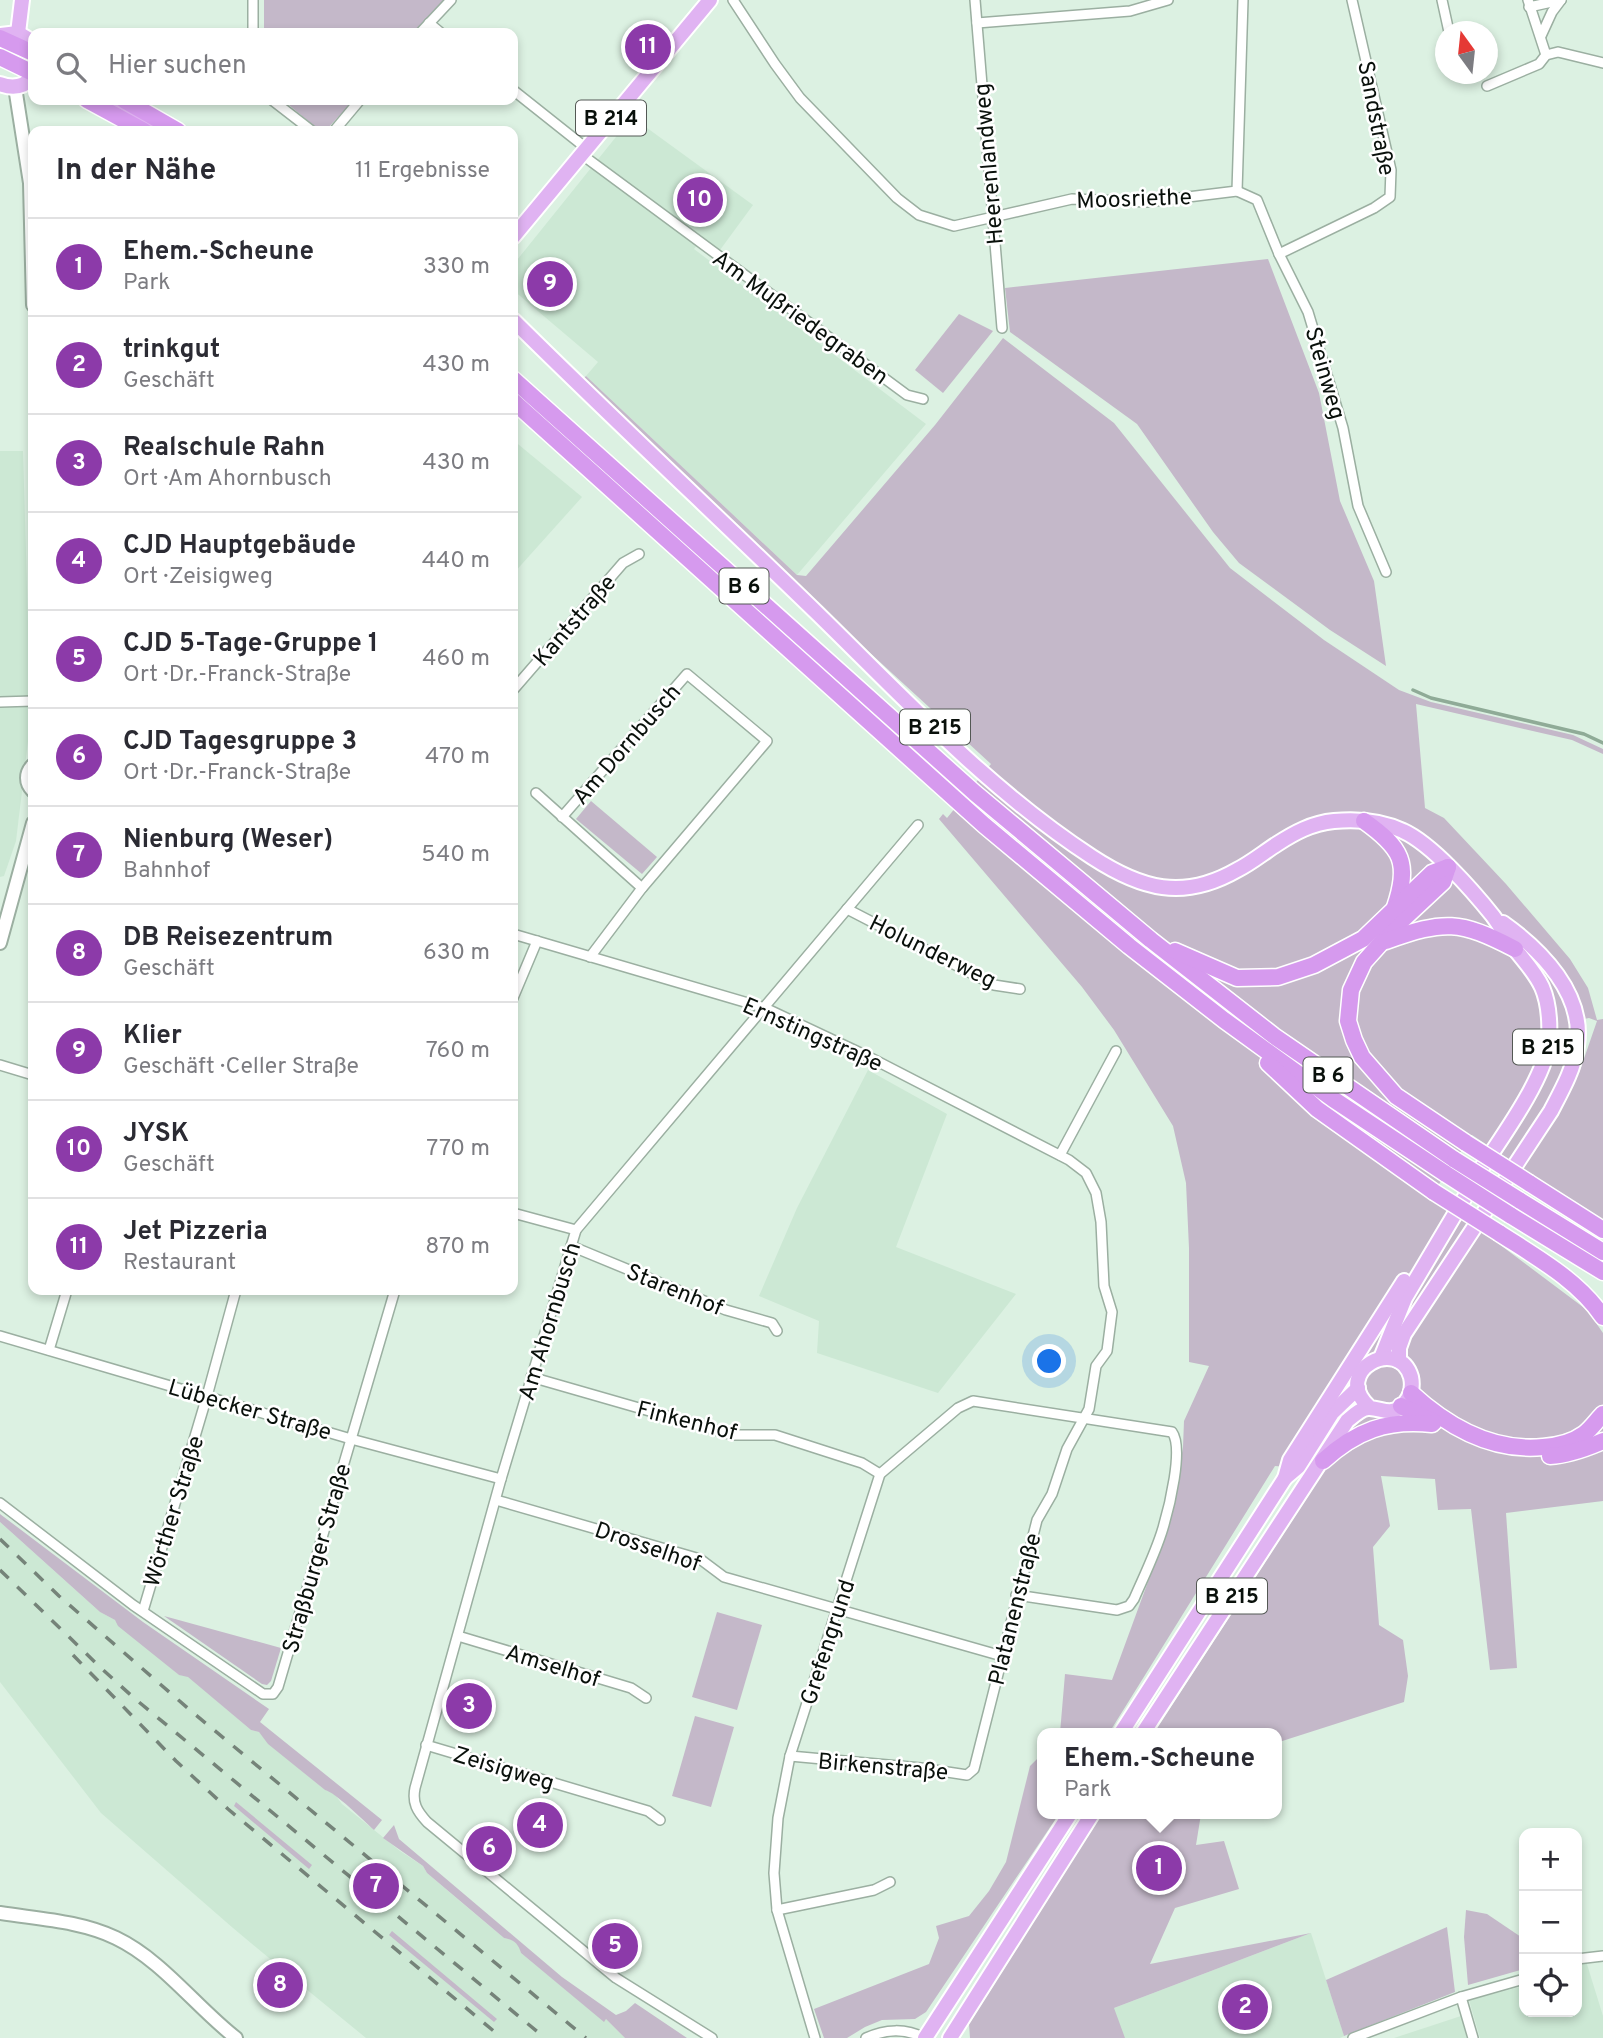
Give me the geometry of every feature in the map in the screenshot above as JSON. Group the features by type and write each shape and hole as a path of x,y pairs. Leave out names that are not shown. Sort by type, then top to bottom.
{"highway":[{"path":"0,36 28,50"},
{"path":"0,57 28,72"},
{"path":"96,105 135,126"},
{"path":"133,105 169,126"},
{"name":"B 6","path":"518,383 975,793 1150,940 1274,1036 1455,1160 1603,1252"},
{"name":"B 6","path":"518,406 984,825 1129,946 1333,1100 1603,1272"},
{"path":"1364,821 1386,838 1395,849 1402,865 1403,883 1393,911"},
{"path":"1150,940 1237,978 1278,977 1314,965 1363,939 1432,873 1448,867"},
{"path":"1448,867 1443,882 1398,924 1364,962 1351,990 1349,1021 1354,1040 1362,1057 1396,1096 1603,1230"},
{"path":"1384,942 1427,926 1461,926 1515,949"},
{"path":"1224,1020 1317,1109 1434,1192 1556,1270 1595,1306 1603,1317"},
{"path":"1406,1400 1426,1407 1456,1427 1489,1443 1524,1449 1558,1446 1584,1434 1603,1414"},
{"path":"1406,1400 1454,1435 1486,1449 1523,1457 1559,1455 1603,1441"},
{"path":"1323,1461 1353,1437 1371,1429 1397,1423 1437,1424"}],"main road":[{"path":"18,33 22,0"},
{"name":"B 214","path":"518,231 710,0"},
{"path":"0,36 18,33 28,39"},
{"path":"28,80 22,85 7,86 28,175"},
{"path":"114,105 154,126"},
{"name":"B 215","path":"518,325 922,716 1032,812 1079,849 1118,874 1149,886 1172,888 1201,885 1241,869 1299,831 1333,821 1382,824 1418,839 1448,867 1494,918 1532,969 1544,991 1549,1026 1546,1060 1536,1081 1471,1184 1405,1298 1381,1358 1373,1360 1361,1371 1358,1388 1332,1413 1298,1467 1285,1478 1124,1728"},
{"path":"0,943 28,841"},
{"name":"B 215","path":"1399,1361 1399,1348 1404,1334 1551,1111 1568,1078 1577,1045 1573,1006 1559,979 1525,939 1494,918"},
{"name":"B 215","path":"1285,1478 1290,1460 1460,1193 1471,1184"},
{"path":"1358,1388 1369,1407 1385,1412 1406,1400 1411,1379 1404,1366 1399,1361 1381,1358"},
{"name":"B 215","path":"1146,1728 1273,1532 1323,1461 1333,1441 1347,1421 1357,1412 1369,1407"},
{"path":"925,2038 1067,1819"},
{"path":"950,2038 1089,1819"},
{"path":"0,1913 89,1929 118,1939 163,1973 231,2037"}],"street":[{"path":"253,0 253,28"},
{"path":"424,28 452,0"},
{"name":"Moosriethe","path":"733,0 800,98 897,198 919,215 954,226 1072,199 1147,202 1237,191"},
{"name":"Heerenlandweg","path":"975,0 1002,328"},
{"path":"977,23 1130,11 1168,0"},
{"path":"1237,191 1242,0"},
{"name":"Sandstraße","path":"1279,254 1374,208 1390,197 1391,170 1352,0"},
{"path":"1441,0 1446,21"},
{"path":"1546,55 1529,4 1561,0"},
{"path":"1541,36 1561,0"},
{"path":"429,23 435,28"},
{"path":"1487,86 1539,64 1546,55 1558,52 1603,63"},
{"name":"Am Mußriedegraben","path":"518,94 583,151 907,395 923,399"},
{"path":"278,105 306,126"},
{"path":"338,126 356,105"},
{"name":"Steinweg","path":"1237,191 1257,200 1279,254 1308,312 1343,428 1358,506 1386,572"},
{"name":"Kantstraße","path":"518,684 623,563 639,554"},
{"name":"Am Dornbusch","path":"562,817 687,674 768,741 642,888 590,957"},
{"path":"0,702 28,701"},
{"name":"Am Dornbusch","path":"536,793 642,888"},
{"name":"Am Ahornbusch","path":"712,2038 616,1978 584,1953 427,1822 414,1801 426,1745 501,1479 576,1230 918,825"},
{"name":"Holunderweg","path":"847,909 995,985 1020,989"},
{"name":"Ernstingstraße","path":"518,936 765,1008 869,1057 1060,1155 1086,1173 1096,1193 1101,1222 1104,1286 1112,1312 1107,1352 1096,1366 1086,1418"},
{"path":"518,986 537,942"},
{"path":"1060,1155 1116,1051"},
{"path":"0,1065 28,1073"},
{"path":"518,1214 576,1230"},
{"name":"Starenhof","path":"571,1246 726,1310 772,1323 777,1331"},
{"path":"49,1350 66,1295"},
{"name":"Wörther Straße","path":"143,1611 235,1295"},
{"name":"Straßburger Straße","path":"143,1611 263,1694 273,1694 278,1687 394,1295"},
{"name":"Lübecker Straße","path":"0,1336 501,1479"},
{"name":"Finkenhof","path":"531,1377 733,1435 775,1435 862,1463 880,1474"},
{"path":"880,1474 957,1408 973,1401 1172,1432 1177,1438 1174,1472 1163,1529 1134,1599 1123,1609 1117,1610 1016,1595"},
{"name":"Platanenstraße","path":"974,1769 1037,1520 1052,1494 1067,1449 1086,1418"},
{"name":"Grefengrund","path":"815,2038 777,1910 775,1848 790,1756 880,1474"},
{"name":"Drosselhof","path":"496,1500 700,1559 724,1577 1002,1657"},
{"path":"0,1503 74,1562 143,1611"},
{"name":"Amselhof","path":"458,1636 631,1688 646,1699"},
{"name":"Zeisigweg","path":"426,1745 648,1811 660,1820"},
{"name":"Birkenstraße","path":"790,1756 967,1774 974,1769"},
{"path":"777,1910 873,1890 890,1882"},
{"path":"1582,1958 1603,1956"},
{"path":"1353,2038 1461,1997 1519,1980"},
{"path":"1461,1997 1473,2038"},
{"path":"866,2038 880,2032 897,2031 925,2038"}],"shaded area":[{"path":"264,0 446,0 421,28 264,28"},
{"path":"289,105 349,105 330,126 313,125"},
{"path":"632,117 753,205 720,250 703,238 694,249 926,424 797,575 586,376 598,362 518,294 518,259"},
{"path":"1268,259 1319,393 1340,501 1374,581 1386,666 1330,630 1239,563 1213,532 1137,424 1010,332 1005,288"},
{"path":"959,314 993,331 943,393 915,370"},
{"path":"1003,338 1114,423 1230,568 1324,640 1399,690 1431,702 1573,735 1603,749 1603,754 1572,740 1416,704 1425,808 1444,818 1506,884 1570,959 1588,988 1597,1020 1603,1019 1603,1221 1472,1135 1429,1199 1495,1241 1587,1310 1603,1333 1603,1501 1506,1513 1517,1668 1490,1670 1471,1509 1438,1510 1435,1479 1381,1476 1390,1526 1373,1547 1379,1625 1403,1640 1408,1676 1404,1702 1282,1741 1282,1728 1157,1728 1325,1470 1275,1466 1112,1728 1060,1728 1065,1674 1112,1680 1171,1519 1183,1447 1184,1421 1209,1366 1189,1362 1186,1183 1173,1126 1114,1030 1082,987 939,819 943,814 947,818 991,764 796,585 582,380 586,376 797,575 806,576 935,425","holes":["1589,1018 1597,1021 1578,1076 1585,1041 1584,1019"]},
{"path":"518,444 582,497 518,568"},
{"path":"0,451 23,451 28,741 16,841 4,876 0,877"},
{"path":"591,801 657,857 642,874 576,819"},
{"path":"868,1070 947,1114 896,1247 1016,1294 938,1393 817,1353 819,1321 759,1296 797,1208"},
{"path":"0,1514 143,1622 269,1709 260,1722 382,1820 374,1830 342,1801 268,1744 259,1732 251,1730 188,1677 179,1675 118,1626 115,1620 100,1612 0,1522"},
{"path":"0,1522 100,1612 115,1620 179,1675 188,1676 251,1730 259,1732 269,1744 325,1790 333,1792 342,1804 423,1866 427,1873 504,1938 513,1940 519,1945 521,1953 604,2021 606,2019 625,2038 366,2038 311,1993 101,1813 0,1682"},
{"path":"717,1612 762,1625 737,1710 692,1697"},
{"path":"164,1616 281,1648 271,1681 267,1685 262,1684"},
{"path":"695,1716 734,1727 711,1807 672,1796"},
{"path":"1037,1759 1037,1819 1056,1819 926,2012 915,2019 882,2020 847,2038 824,2038 814,2009 929,1964 939,1938 936,1926 969,1916 989,1891 1006,1862 1030,1766"},
{"path":"236,1802 312,1865 309,1869 234,1806"},
{"path":"1099,1819 1200,1819 1196,1845 1224,1841 1239,1889 1175,1908 1150,1964 1311,1933 1114,2008 1125,2038 970,2038 969,2024"},
{"path":"394,1825 399,1839 562,1977 616,2015 635,2003 687,2038 625,2038 606,2019 604,2022 521,1953 515,1942 504,1938 427,1873 423,1866 383,1838"},
{"path":"1466,1910 1487,1914 1519,1936 1519,1970 1468,1985 1464,1937"},
{"path":"1447,1927 1455,1992 1344,2036 1326,1980"},
{"path":"392,1931 497,2019 494,2022 389,1935"},
{"path":"1311,1933 1344,2036 1111,2038 1101,2013"},
{"path":"1586,1961 1603,2016 1603,2038 1480,2038 1469,2000 1519,1987 1519,2017 1582,2017 1582,1962"},
{"path":"1461,2016 1467,2038 1394,2038"}],"waterway":[{"path":"1413,690 1431,698 1584,734 1603,743"}],"railway":[{"path":"0,1539 59,1596 191,1711 586,2038"},
{"path":"0,1570 134,1698 545,2038"},
{"path":"73,1655 176,1761 228,1809 502,2038"}],"place":[{"name":"Jet Pizzeria","path":"648,47"},
{"name":"JYSK","path":"700,200"},
{"name":"Klier","path":"550,284"},
{"name":"Realschule Rahn","path":"469,1706"},
{"name":"CJD Hauptgebäude","path":"540,1825"},
{"name":"CJD Tagesgruppe 3","path":"489,1849"},
{"name":"Ehem.-Scheune","path":"1159,1868"},
{"name":"Nienburg (Weser)","path":"376,1886"},
{"name":"CJD 5-Tage-Gruppe 1","path":"615,1946"},
{"name":"DB Reisezentrum","path":"280,1985"},
{"name":"trinkgut","path":"1245,2007"}]}
